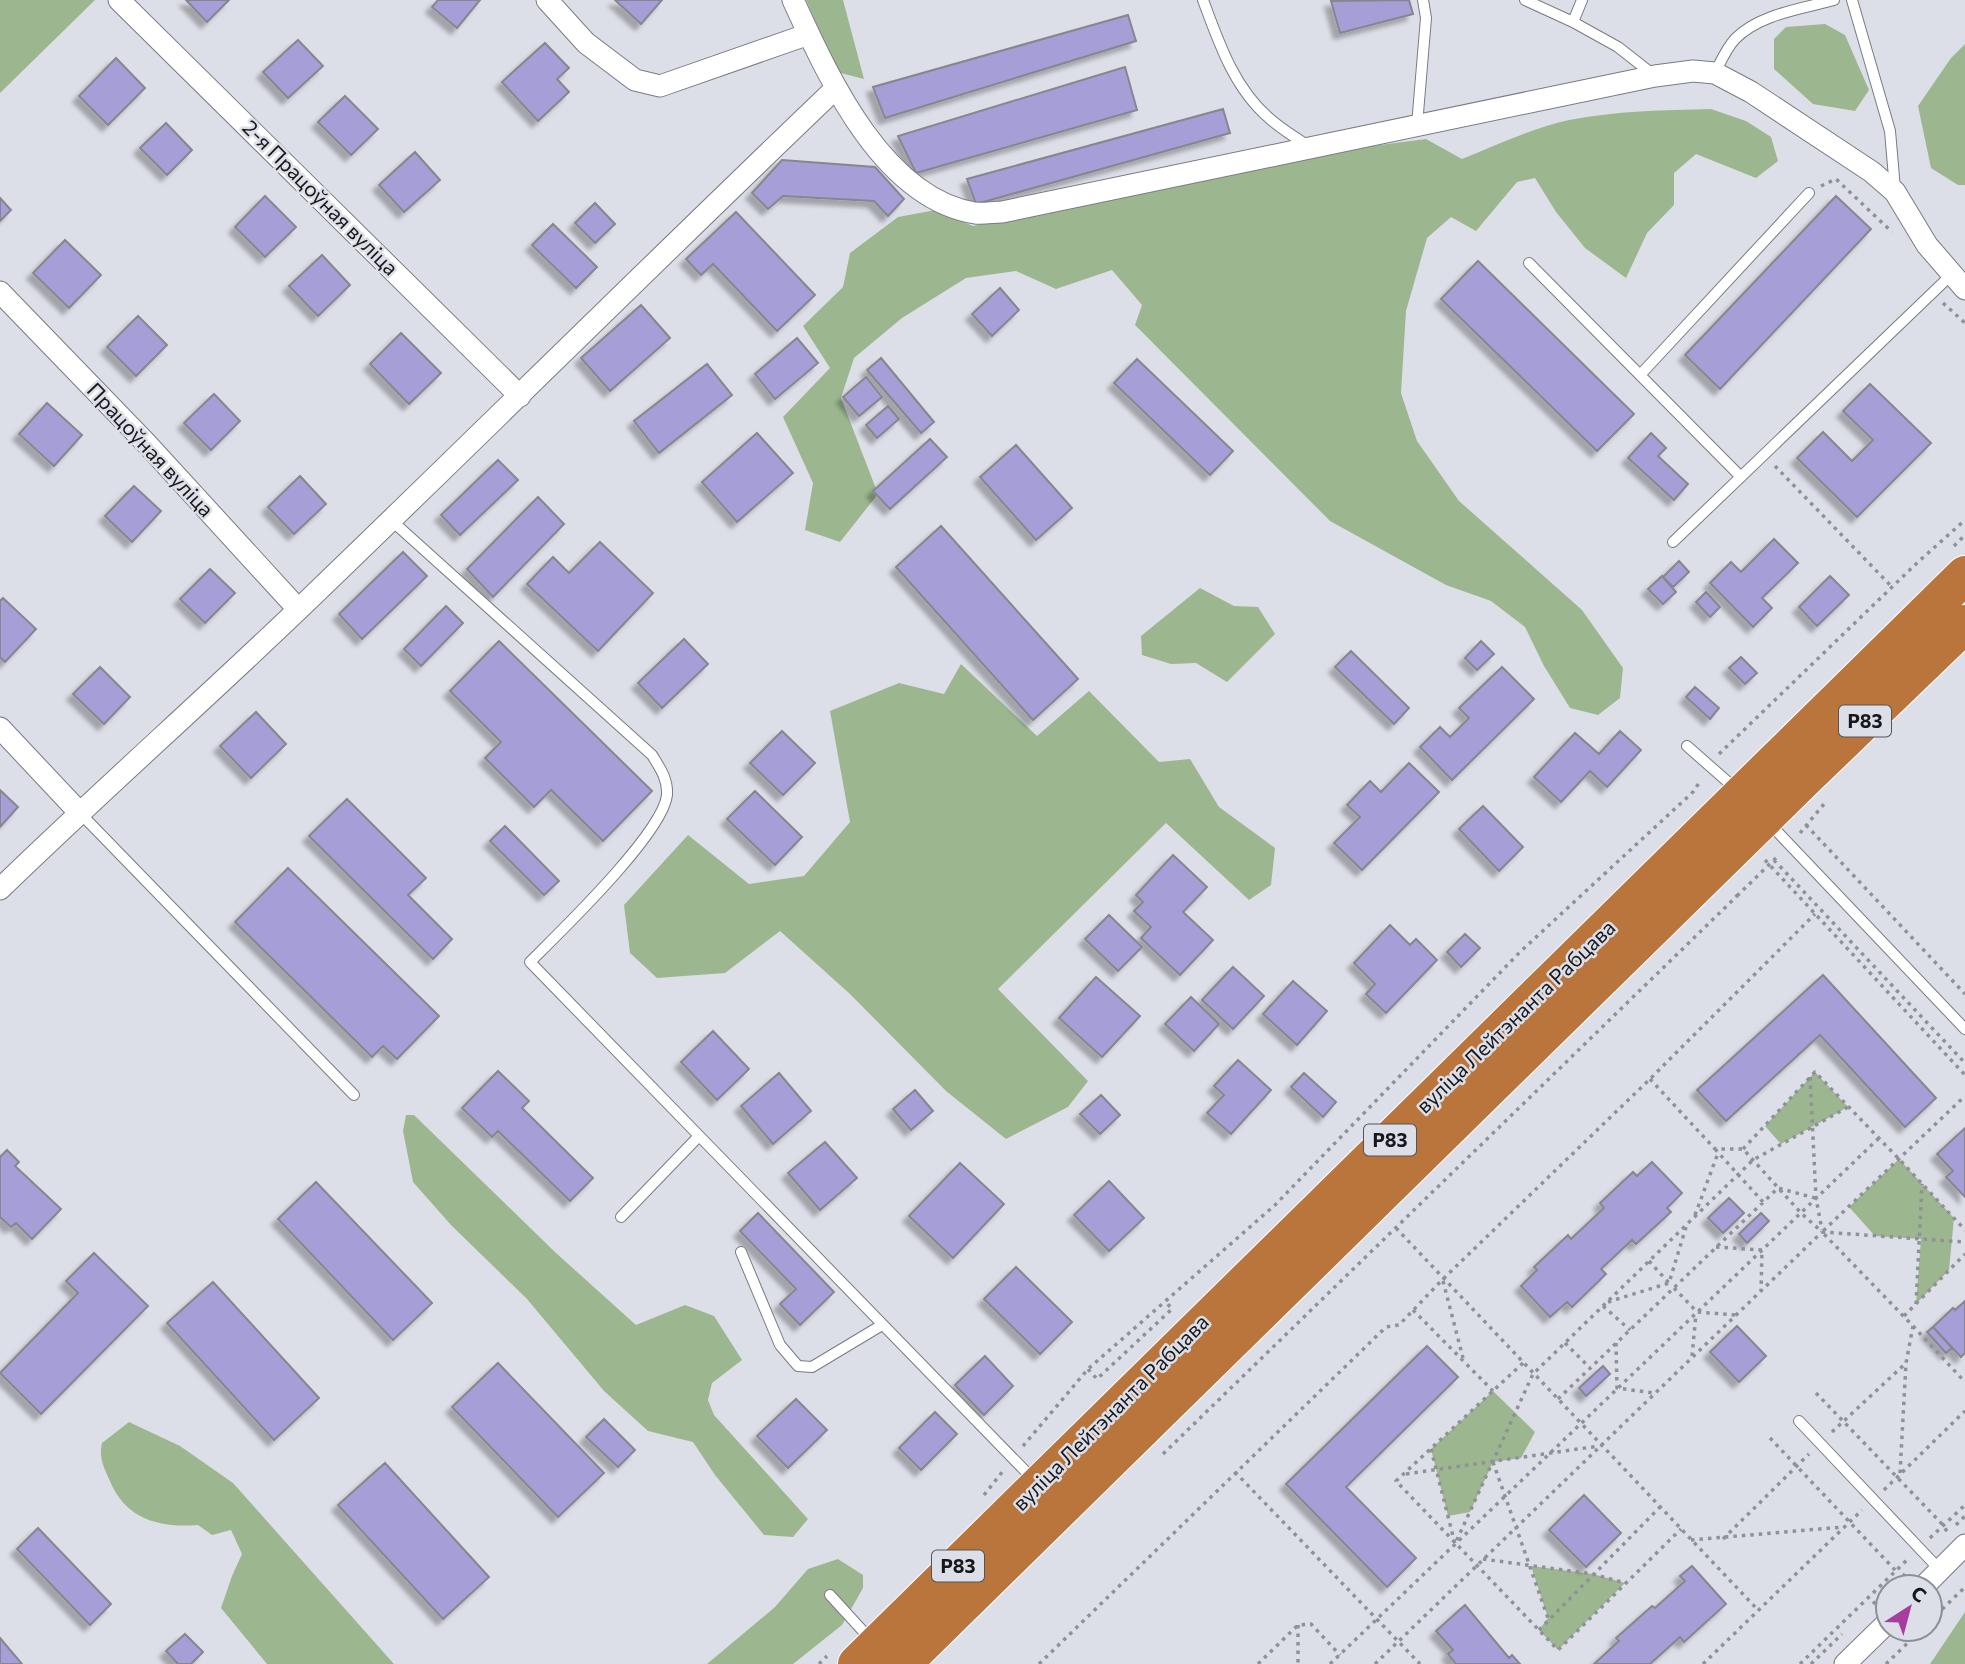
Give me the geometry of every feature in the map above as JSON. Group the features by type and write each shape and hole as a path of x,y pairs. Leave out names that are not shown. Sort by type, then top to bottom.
{"highway":[{"name":"вуліца Лейтэнанта Рабцава","path":"882,1660 1038,1485 1767,815 1965,575"},
{"name":"вуліца Лейтэнанта Рабцава","path":"882,1660 1965,624"}],"street":[{"name":"2-я Працоўная вуліца","path":"119,0 520,396"},
{"path":"547,0 586,43 635,80 660,86 809,34"},
{"path":"793,0 835,89 866,134 914,184 956,208 977,213 1002,212 1655,76 1693,71 1715,73 1751,92 1872,172 1895,192 1927,245 1958,282"},
{"path":"0,889 79,812 298,610 835,89"},
{"name":"Працоўная вуліца","path":"0,292 147,444 298,610"},
{"path":"0,728 79,812"},
{"path":"1937,1573 1965,1545"},
{"path":"1845,1664 1874,1636"}],"lane":[{"path":"1203,0 1223,57 1248,95 1269,118 1310,147"},
{"path":"1417,125 1426,18 1423,0"},
{"path":"1525,0 1618,47 1655,76"},
{"path":"1573,22 1582,0"},
{"path":"1715,73 1726,51 1746,29 1759,22 1834,0"},
{"path":"1852,0 1890,131 1895,192"},
{"path":"1641,374 1809,193"},
{"path":"1529,263 1741,477"},
{"path":"1673,542 1932,293 1958,282"},
{"path":"391,520 652,755 664,774 667,795 661,814 649,831 608,882 530,962 1038,1485"},
{"path":"1687,746 1767,815 1965,1029"},
{"path":"79,812 354,1095"},
{"path":"621,1217 699,1136"},
{"path":"741,1252 780,1345 798,1366 812,1367 882,1325"},
{"path":"1799,1421 1940,1570"},
{"path":"830,1595 882,1660"}],"path":[{"path":"1809,193 1836,179 1897,237"},
{"path":"1932,293 1965,323"},
{"path":"1764,455 1892,587"},
{"path":"1232,1245 1275,1205 1520,952 1693,792 1726,746 1965,520"},
{"path":"1806,826 1829,798"},
{"path":"1767,815 1806,826 1965,995"},
{"path":"1767,815 1806,826"},
{"path":"1767,815 1774,860 1965,1063"},
{"path":"1765,860 1965,1075"},
{"path":"1158,1458 1774,860"},
{"path":"1733,892 1737,896"},
{"path":"1039,1664 1387,1327 1399,1325 1815,914"},
{"path":"1717,1151 1743,1149 1815,1072 1965,1230"},
{"path":"1810,1077 1816,1198 1822,1232"},
{"path":"1650,1079 1763,1202"},
{"path":"1374,1664 1965,1096"},
{"path":"1455,1544 1533,1374 1753,1160 1849,1107"},
{"path":"1330,1664 1879,1138"},
{"path":"1743,1149 1801,1213 1965,1382"},
{"path":"1695,1217 1717,1151"},
{"path":"1916,1304 1923,1184"},
{"path":"1778,1188 1816,1198"},
{"path":"1558,1399 1778,1188"},
{"path":"1391,1224 1758,1610"},
{"path":"1669,1283 1686,1225"},
{"path":"1822,1232 1965,1242"},
{"path":"1716,1247 1762,1250"},
{"path":"1761,1291 1762,1250"},
{"path":"1903,1316 1965,1254"},
{"path":"1649,1261 1696,1312 1736,1315"},
{"path":"1443,1279 1463,1360"},
{"path":"1605,1304 1669,1283"},
{"path":"1088,1369 1097,1379 1172,1309 1166,1302"},
{"path":"1605,1304 1630,1330"},
{"path":"1413,1310 1493,1391"},
{"path":"1692,1358 1696,1312"},
{"path":"1900,1473 1906,1363 1913,1326"},
{"path":"1565,1343 1590,1368"},
{"path":"1616,1343 1617,1388"},
{"path":"1523,1363 1396,1481 1455,1544 1558,1650 1681,1529"},
{"path":"1617,1388 1655,1394"},
{"path":"1815,1393 1948,1533"},
{"path":"1703,1664 1965,1411"},
{"path":"1770,1438 1896,1571"},
{"path":"1404,1474 1602,1446"},
{"path":"1431,1449 1455,1544"},
{"path":"1493,1462 1548,1618"},
{"path":"1235,1472 1420,1664"},
{"path":"1800,1664 1965,1505"},
{"path":"1539,1630 1660,1507"},
{"path":"1692,1540 1844,1527"},
{"path":"1483,1559 1593,1574 1625,1583"},
{"path":"1944,1607 1965,1587"},
{"path":"1258,1664 1298,1625 1311,1624 1340,1655"},
{"path":"1298,1625 1298,1664"},
{"path":"1886,1664 1908,1643"}],"green space":[{"path":"0,0 95,0 0,93"},
{"path":"806,0 843,0 864,79 837,72"},
{"path":"1825,24 1845,35 1869,90 1855,111 1813,104 1774,69 1774,39 1786,27"},
{"path":"1965,44 1965,185 1958,185 1931,168 1918,106 1951,58"},
{"path":"1711,109 1746,121 1771,137 1778,161 1756,178 1696,154 1674,173 1674,205 1647,233 1626,278 1585,248 1556,212 1535,178 1517,182 1476,231 1451,217 1427,238 1406,311 1401,393 1417,441 1459,501 1582,610 1623,668 1620,698 1598,715 1570,708 1544,666 1525,627 1491,601 1446,585 1330,521 1135,325 1142,305 1112,270 1056,289 1016,271 966,278 902,318 854,358 841,398 878,494 840,542 805,530 813,483 783,417 830,368 803,326 843,287 850,253 898,217 936,210 973,226 1294,156 1426,139 1462,159 1528,132 1569,120 1622,113"},
{"path":"1200,588 1234,606 1258,607 1275,634 1227,682 1196,663 1171,664 1142,655 1141,636"},
{"path":"961,664 1037,736 1089,691 1159,762 1190,759 1219,807 1275,848 1271,885 1249,900 1166,823 998,989 1088,1081 1068,1107 1006,1139 946,1091 850,994 780,931 725,973 657,978 630,953 624,905 688,835 749,884 804,876 850,822 830,711 899,683 944,694"},
{"path":"1815,1072 1848,1107 1781,1144 1765,1126"},
{"path":"406,1115 414,1115 556,1253 636,1325 685,1305 714,1316 742,1360 712,1383 708,1400 714,1415 808,1519 793,1537 764,1535 715,1475 693,1442 648,1431 604,1391 527,1299 451,1225 413,1182 403,1131"},
{"path":"1899,1159 1954,1218 1949,1270 1916,1304 1921,1239 1875,1236 1849,1207"},
{"path":"1493,1391 1535,1432 1521,1458 1493,1462 1470,1512 1448,1516 1431,1449"},
{"path":"129,1422 180,1446 233,1483 394,1664 267,1664 221,1608 242,1554 231,1530 212,1535 198,1525 156,1522 134,1512 116,1493 102,1461 102,1443"},
{"path":"838,1559 863,1575 863,1588 842,1625 793,1664 707,1664 775,1607 808,1569"},
{"path":"1531,1566 1593,1574 1625,1583 1558,1650 1539,1630 1548,1618"},
{"path":"1965,1612 1965,1664 1930,1664"}],"building":[{"path":"186,0 229,0 207,22"},
{"path":"438,0 480,0 457,28 432,7"},
{"path":"615,0 662,0 641,24"},
{"path":"1409,0 1413,14 1340,33 1331,1"},
{"path":"1128,15 1136,41 885,118 873,87"},
{"path":"298,40 323,66 288,98 263,72"},
{"path":"545,43 569,68 557,79 569,92 538,121 502,82"},
{"path":"116,58 145,88 108,125 79,96"},
{"path":"1125,67 1137,110 916,173 898,136"},
{"path":"345,96 378,129 351,155 318,122"},
{"path":"1223,109 1230,133 976,204 967,179"},
{"path":"166,123 192,150 167,175 140,148"},
{"path":"415,152 440,180 404,212 379,185"},
{"path":"782,160 875,167 904,199 888,216 874,201 783,196 768,209 752,193"},
{"path":"265,196 296,227 265,257 235,227"},
{"path":"1836,196 1871,229 1720,389 1685,355"},
{"path":"0,198 11,210 0,221"},
{"path":"595,203 615,224 595,243 575,223"},
{"path":"736,212 815,295 777,331 713,264 701,275 686,259"},
{"path":"553,224 597,267 576,288 532,245"},
{"path":"65,240 101,275 69,308 33,273"},
{"path":"322,255 350,285 318,316 289,286"},
{"path":"1478,261 1634,414 1597,451 1441,299"},
{"path":"1000,288 1019,310 992,336 972,314"},
{"path":"641,305 670,338 610,391 581,358"},
{"path":"138,316 167,345 136,376 107,347"},
{"path":"401,333 441,373 409,404 370,364"},
{"path":"797,338 818,363 775,399 755,374"},
{"path":"881,358 934,422 921,433 867,370"},
{"path":"1137,359 1233,451 1210,475 1114,383"},
{"path":"707,364 732,395 659,453 634,421"},
{"path":"866,377 882,397 859,416 843,397"},
{"path":"1870,384 1931,443 1857,517 1797,458 1823,432 1852,461 1873,440 1843,411"},
{"path":"214,394 240,421 211,450 184,423"},
{"path":"47,403 82,435 54,466 19,434"},
{"path":"888,406 899,419 877,438 866,425"},
{"path":"757,433 793,473 737,522 702,482"},
{"path":"1651,433 1666,448 1658,456 1688,484 1674,500 1628,458"},
{"path":"930,439 947,457 890,509 873,491"},
{"path":"1016,445 1072,508 1036,540 980,477"},
{"path":"498,460 518,480 460,535 441,515"},
{"path":"300,476 326,504 294,534 268,507"},
{"path":"134,486 161,511 132,542 105,516"},
{"path":"538,497 564,524 493,597 467,569"},
{"path":"941,526 1078,679 1033,720 896,567"},
{"path":"1774,539 1798,563 1762,598 1772,608 1753,627 1710,583 1731,562 1741,572"},
{"path":"600,542 653,593 598,651 527,584 553,557 569,573"},
{"path":"403,552 427,576 362,639 339,614"},
{"path":"1679,561 1689,572 1673,587 1663,577"},
{"path":"210,569 235,593 205,623 180,599"},
{"path":"1662,576 1676,592 1663,604 1648,589"},
{"path":"1830,576 1849,595 1817,626 1799,607"},
{"path":"1706,592 1720,607 1710,617 1696,602"},
{"path":"3,598 36,629 5,662 0,657 0,601"},
{"path":"446,606 463,623 421,666 404,649"},
{"path":"684,639 708,664 662,708 638,683"},
{"path":"499,641 652,791 603,841 551,790 534,807 485,758 501,742 450,691"},
{"path":"1481,641 1494,654 1477,670 1465,658"},
{"path":"1351,651 1409,708 1394,724 1335,667"},
{"path":"1741,657 1757,673 1745,684 1729,668"},
{"path":"100,667 130,697 104,724 73,694"},
{"path":"1502,667 1534,699 1452,780 1420,747 1440,727 1450,737 1469,718 1459,708"},
{"path":"1695,687 1719,708 1710,719 1686,697"},
{"path":"256,712 286,744 251,778 220,746"},
{"path":"782,731 815,763 783,795 750,763"},
{"path":"1620,731 1641,750 1607,787 1590,771 1561,802 1534,777 1575,733 1599,754"},
{"path":"1409,763 1439,792 1362,870 1334,843 1360,817 1347,805 1370,781 1381,792"},
{"path":"0,790 18,807 0,827"},
{"path":"755,791 802,837 775,865 727,819"},
{"path":"347,799 426,878 408,895 452,939 433,959 309,836"},
{"path":"1483,806 1523,847 1499,871 1459,829"},
{"path":"505,826 559,881 544,895 490,841"},
{"path":"1173,855 1207,887 1183,912 1213,940 1180,975 1141,938 1151,927 1134,911 1143,902 1136,895"},
{"path":"288,868 439,1016 397,1059 383,1046 372,1057 235,922"},
{"path":"1109,915 1142,947 1118,971 1085,939"},
{"path":"1390,925 1410,945 1416,939 1437,960 1386,1013 1366,994 1375,984 1354,963"},
{"path":"1465,934 1480,948 1461,967 1447,952"},
{"path":"1233,967 1264,996 1233,1029 1202,1000"},
{"path":"1823,975 1936,1098 1905,1127 1820,1035 1726,1121 1697,1090"},
{"path":"1096,977 1140,1016 1102,1057 1059,1018"},
{"path":"1293,981 1327,1011 1297,1045 1263,1014"},
{"path":"1191,997 1219,1024 1194,1051 1165,1024"},
{"path":"713,1031 749,1069 717,1100 681,1062"},
{"path":"1238,1060 1271,1090 1231,1134 1207,1113 1224,1095 1214,1086"},
{"path":"498,1071 529,1101 522,1108 593,1178 570,1201 498,1131 492,1137 462,1108"},
{"path":"779,1073 811,1111 773,1144 741,1106"},
{"path":"1304,1073 1336,1102 1323,1117 1291,1087"},
{"path":"915,1090 933,1111 911,1130 893,1109"},
{"path":"1101,1095 1120,1115 1100,1134 1080,1114"},
{"path":"1965,1128 1965,1197 1946,1177 1953,1171 1937,1154"},
{"path":"825,1142 857,1178 820,1210 788,1173"},
{"path":"7,1150 19,1162 15,1166 61,1209 32,1239 16,1223 11,1227 0,1217 0,1157"},
{"path":"1652,1162 1682,1193 1667,1208 1671,1212 1636,1244 1632,1240 1601,1269 1606,1274 1572,1307 1567,1302 1550,1317 1521,1286 1537,1270 1534,1267 1568,1235 1571,1239 1604,1208 1600,1203 1633,1172 1637,1176"},
{"path":"960,1163 1004,1204 953,1258 909,1216"},
{"path":"1109,1181 1144,1218 1109,1251 1074,1215"},
{"path":"316,1182 432,1303 393,1340 278,1219"},
{"path":"1729,1198 1744,1213 1723,1233 1708,1218"},
{"path":"758,1213 834,1292 800,1325 780,1304 796,1289 740,1231"},
{"path":"1761,1213 1769,1221 1747,1243 1739,1234"},
{"path":"94,1253 148,1306 41,1414 0,1373 78,1293 66,1281"},
{"path":"1016,1267 1072,1322 1040,1354 984,1299"},
{"path":"213,1282 319,1398 274,1440 167,1323"},
{"path":"1965,1301 1965,1353 1961,1357 1933,1327 1953,1308 1955,1310"},
{"path":"1737,1326 1766,1356 1739,1382 1710,1352"},
{"path":"1933,1327 1952,1348 1946,1353 1927,1332"},
{"path":"1427,1346 1458,1377 1346,1487 1416,1558 1387,1587 1286,1484"},
{"path":"985,1356 1013,1386 984,1415 955,1385"},
{"path":"498,1363 604,1473 558,1517 452,1407"},
{"path":"1603,1366 1610,1374 1586,1396 1579,1388"},
{"path":"796,1399 827,1430 788,1468 757,1436"},
{"path":"935,1412 957,1434 921,1470 899,1448"},
{"path":"604,1419 635,1450 618,1467 586,1437"},
{"path":"385,1463 489,1577 443,1619 338,1505"},
{"path":"1584,1495 1621,1533 1586,1567 1549,1530"},
{"path":"38,1528 111,1604 90,1625 17,1549"},
{"path":"1692,1566 1726,1604 1684,1642 1680,1637 1650,1664 1594,1664 1619,1641 1616,1638 1685,1581 1680,1576"},
{"path":"1465,1605 1509,1658 1512,1655 1520,1664 1456,1664 1448,1654 1453,1650 1436,1631"},
{"path":"185,1634 203,1652 191,1664 178,1664 166,1651"},
{"path":"0,1638 22,1664 0,1664"}]}
